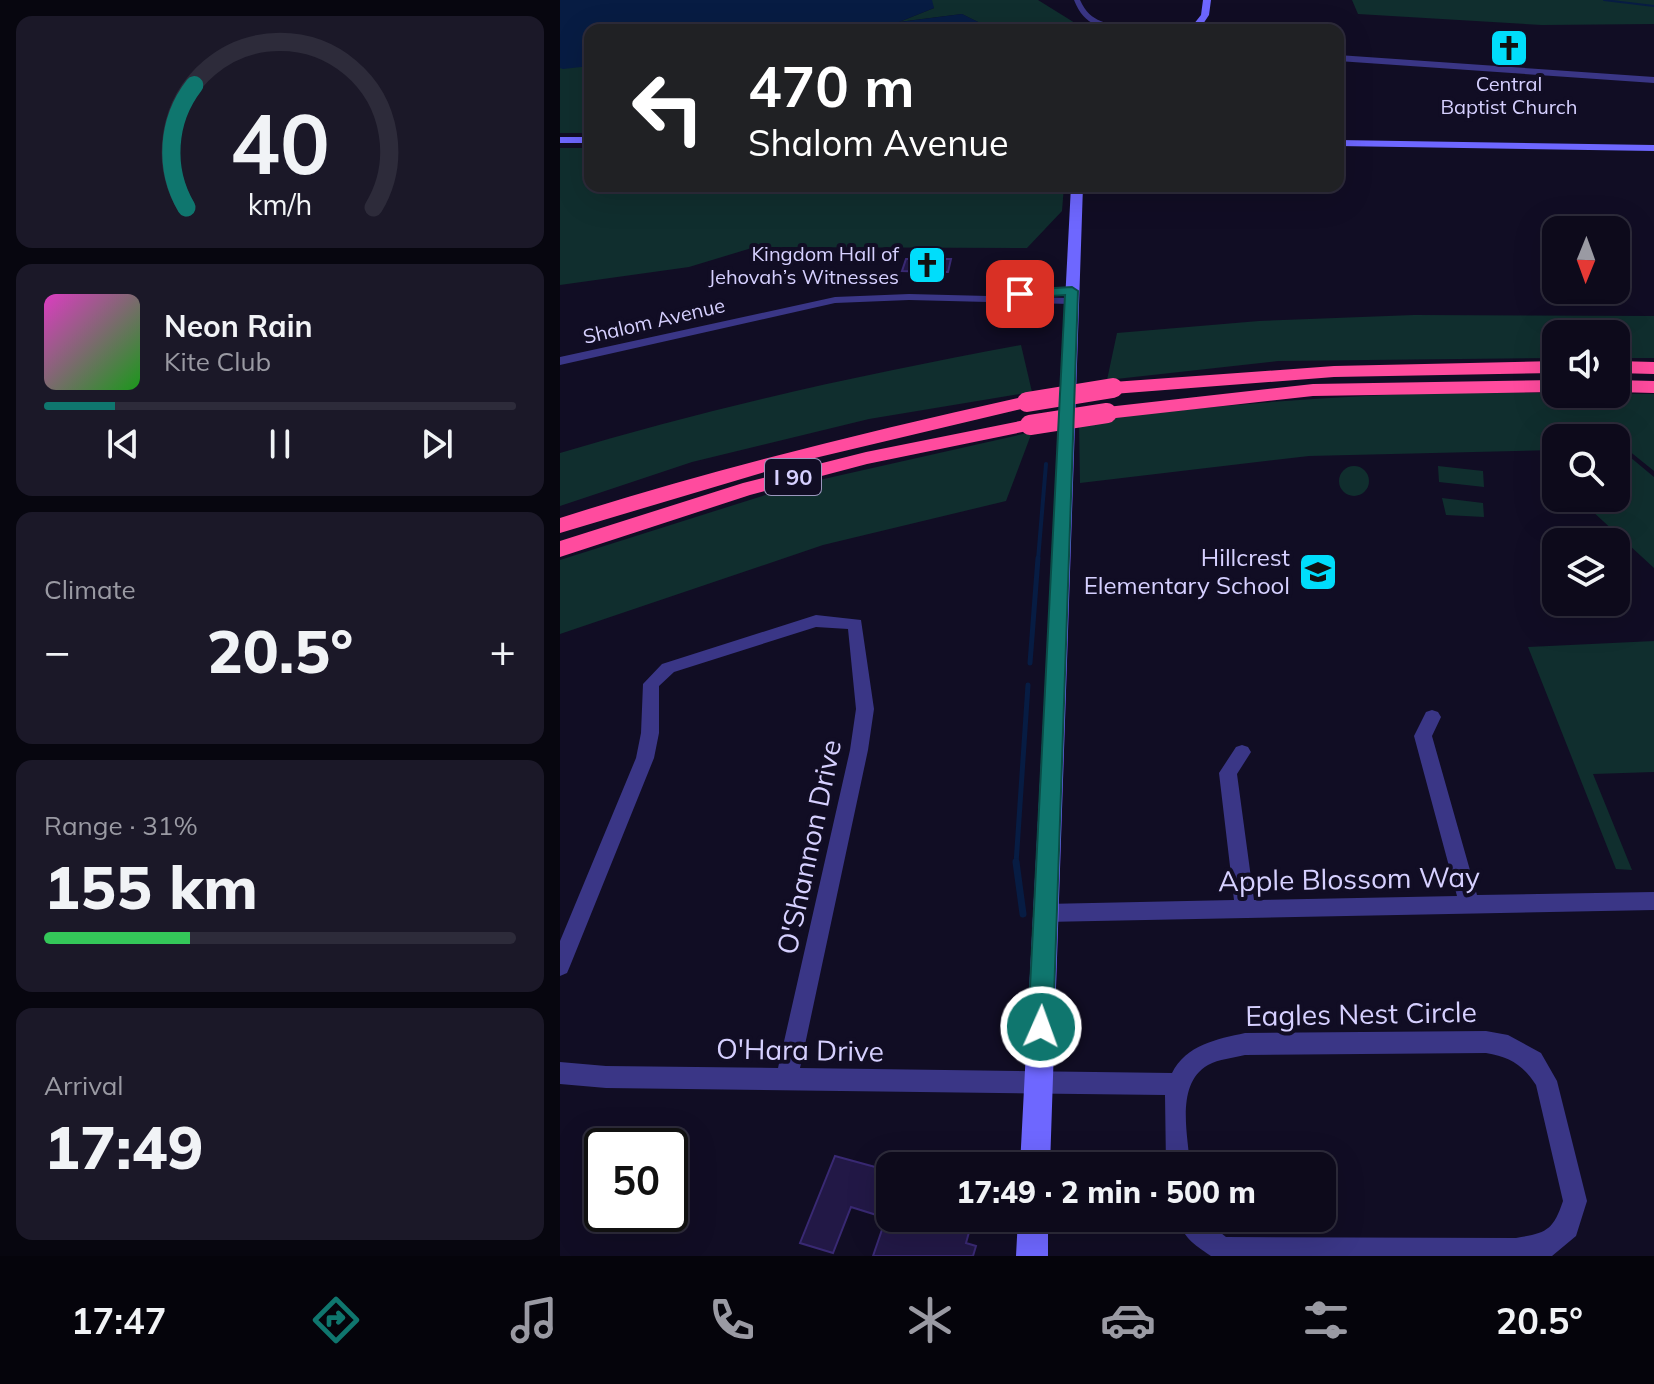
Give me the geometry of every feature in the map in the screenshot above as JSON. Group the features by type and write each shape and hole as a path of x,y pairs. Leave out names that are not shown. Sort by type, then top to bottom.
{"highway":[{"name":"I 90","path":"560,526 658,493 859,438 1027,402 1113,388 1323,370 1542,367"},
{"path":"1630,367 1654,368"},
{"name":"I 90","path":"560,549 743,490 836,466 1030,425 1107,413 1313,390 1542,386"},
{"path":"1630,386 1654,387"}],"main road":[{"path":"1198,24 1205,15 1207,0"},
{"path":"560,140 584,140"},
{"path":"1344,143 1654,148"},
{"path":"1036,1152 1077,192"},
{"path":"1032,1256 1033,1232"}],"street":[{"path":"1077,0 1083,17 1100,24"},
{"path":"1344,58 1654,80"},
{"name":"Shalom Avenue","path":"560,361 835,300 1071,296"},
{"name":"O'Shannon Drive","path":"560,966 645,758 650,733 651,684 668,668 816,621 855,624 865,709 859,750 786,1080"},
{"path":"1432,717 1423,736 1470,905"},
{"path":"1242,752 1228,773 1245,909"},
{"name":"Apple Blossom Way","path":"1045,913 1654,901"},
{"name":"Eagles Nest Circle","path":"1175,1084 1188,1065 1211,1049 1245,1044 1486,1042 1508,1046 1533,1061 1546,1081 1575,1201 1567,1227 1549,1245 1516,1250 1408,1253 1222,1249 1198,1232"},
{"name":"O'Hara Drive","path":"560,1073 1038,1084"},
{"path":"1038,1084 1175,1084 1177,1152"}],"green space":[{"path":"929,0 1038,0 1079,24 982,24 962,14 899,22 934,8"},
{"path":"1352,0 1654,0 1654,24 1542,25 1358,14"},
{"path":"584,66 584,133 560,133 560,68"},
{"path":"560,148 584,148 584,192 1064,192 1062,211 1027,248 755,247 689,267 560,285"},
{"path":"1414,315 1654,316 1654,358 1630,358 1630,320 1542,320 1542,358 1278,361 1107,380 1117,333 1259,321"},
{"path":"1021,345 1032,392 869,419 692,462 560,506 560,453 789,393"},
{"path":"1542,393 1542,408 1630,408 1630,394 1654,394 1654,471 1630,452 1630,424 1542,424 1542,450 1309,456 1080,483 1079,422 1270,402 1365,396"},
{"path":"1032,432 1006,501 823,545 560,634 560,560 797,485"},
{"path":"1630,457 1654,477 1654,568 1630,546 1630,528 1611,528 1593,512 1630,512"},
{"path":"1354,466 1360,467 1368,475 1368,487 1360,495 1354,496 1348,495 1340,487 1339,481 1340,475 1348,467"},
{"path":"1438,466 1483,471 1484,487 1439,482"},
{"path":"1442,498 1483,503 1484,517 1446,515"},
{"path":"1654,641 1654,772 1593,774 1632,870 1616,869 1528,647"}],"water":[{"path":"560,0 932,0 934,8 899,22 962,14 982,24 584,24 584,67 560,68"}],"building":[{"name":"Kingdom Hall of Jehovah’s Witnesses","path":"906,259 951,259 948,272 943,272 942,277 928,277 930,272 902,271"},
{"path":"835,1156 876,1167 876,1215 851,1207 833,1253 800,1243"},
{"path":"881,1232 969,1232 966,1243 976,1246 973,1256 873,1256"}],"waterway":[{"path":"1604,0 1654,6"},
{"path":"1038,560 1046,464"},
{"path":"1030,663 1038,558"},
{"path":"1016,863 1028,685"},
{"path":"1016,863 1023,914"}],"place":[{"name":"Central Baptist Church","path":"1509,48"},
{"name":"Kingdom Hall of Jehovah’s Witnesses","path":"927,265"},
{"name":"Hillcrest Elementary School","path":"1318,572"}],"route":[{"path":"1020,294 1072,291 1041,1027"}]}
